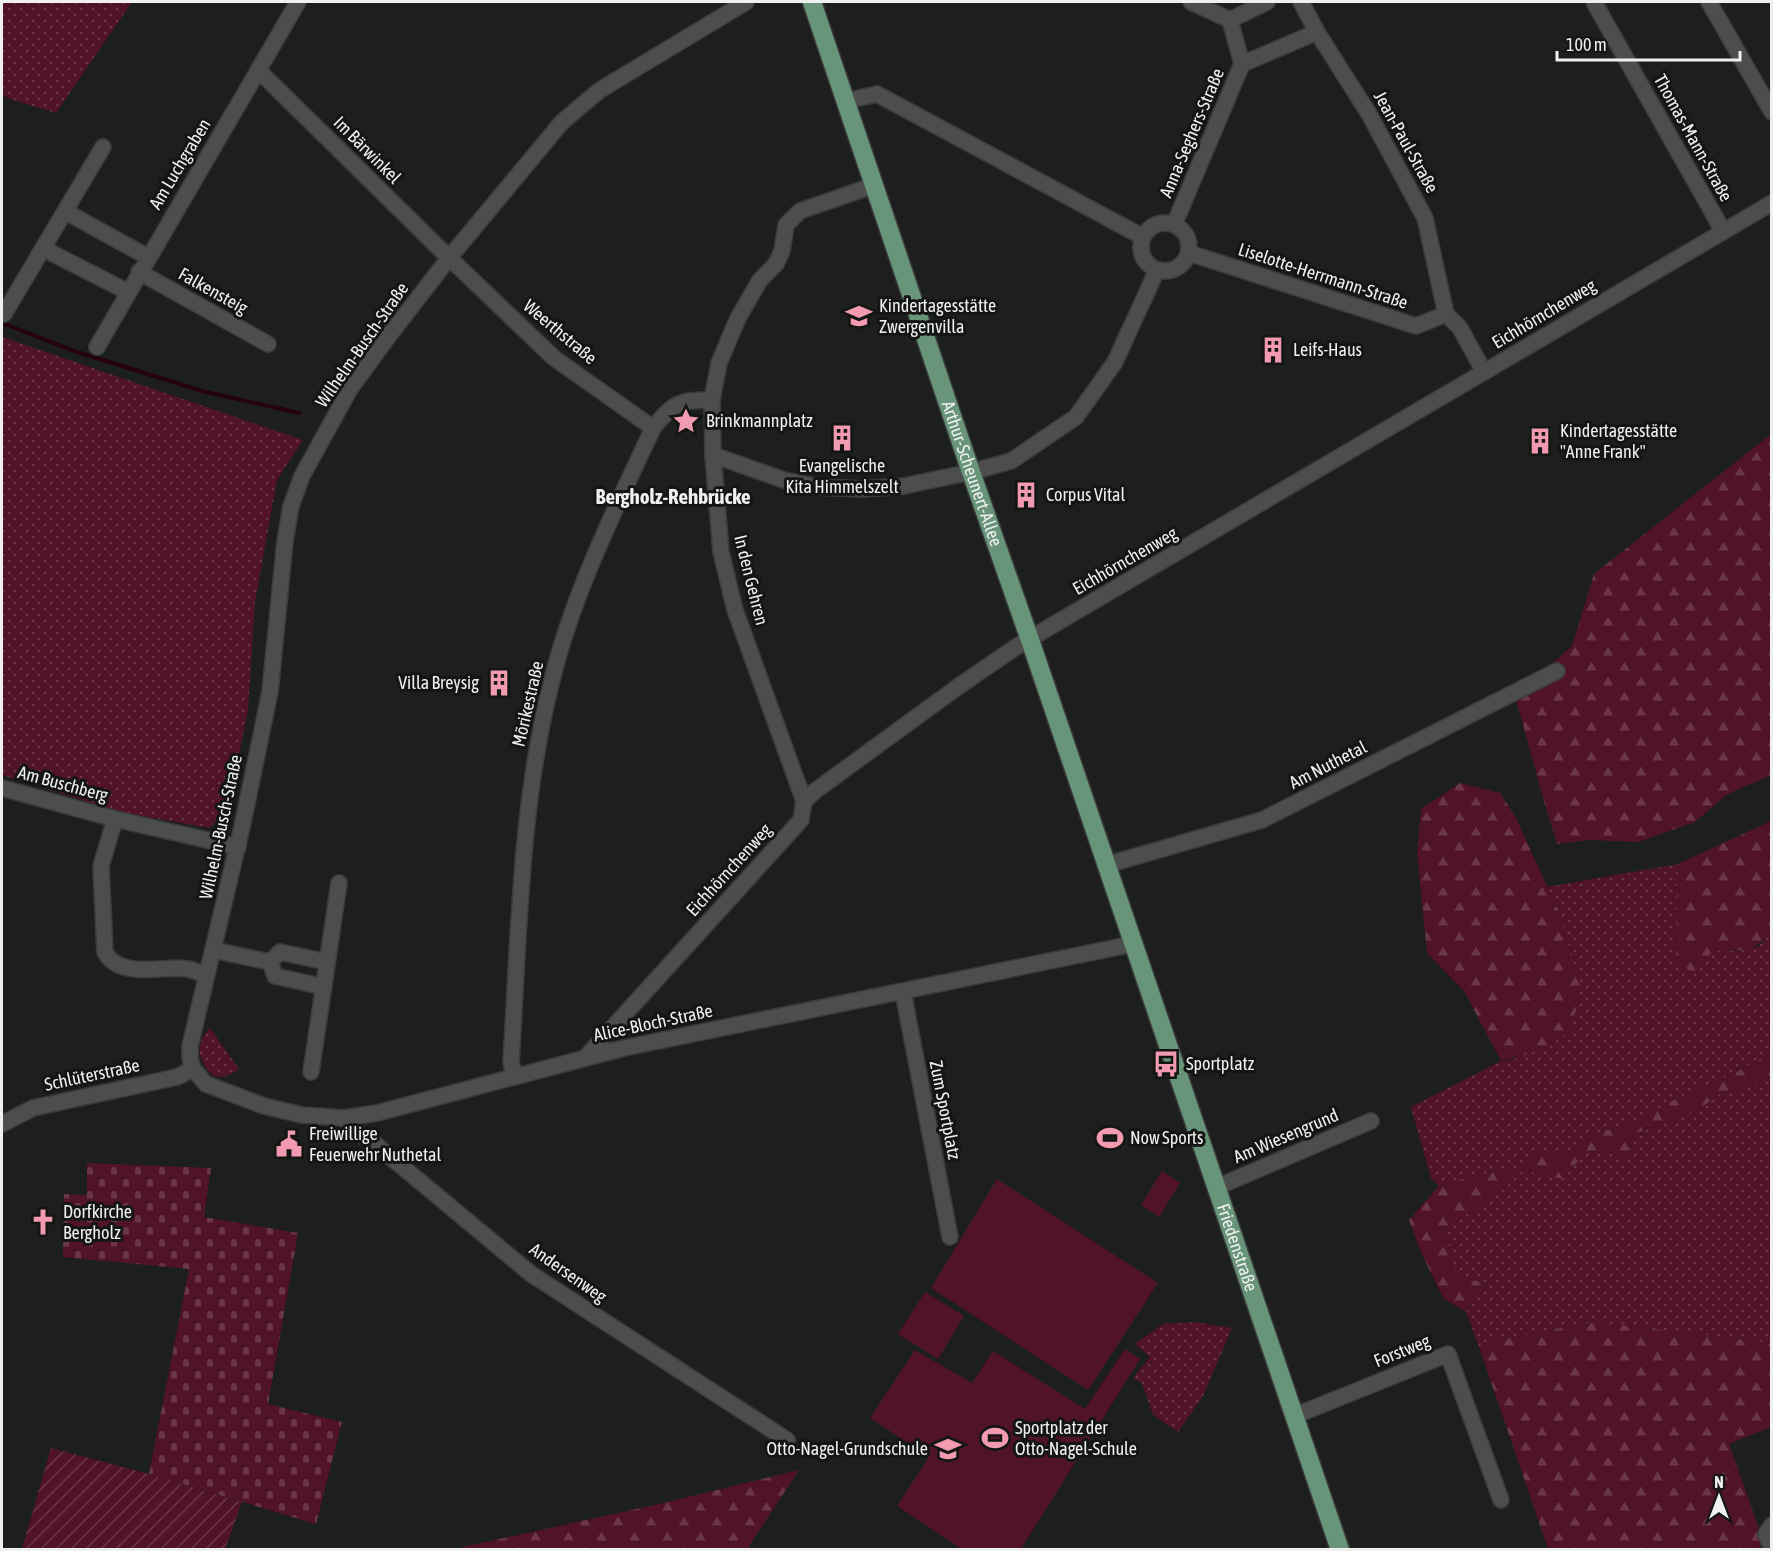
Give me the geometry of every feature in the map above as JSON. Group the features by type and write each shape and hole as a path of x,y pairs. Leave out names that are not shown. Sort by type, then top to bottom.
{"main road":[{"name":"Arthur-Scheunert-Allee","path":"812,2 970,472 1030,640 1133,944"},
{"name":"Friedenstraße","path":"1133,944 1340,1550"}],"street":[{"name":"Am Luchgraben","path":"97,347 298,2"},
{"name":"Wilhelm-Busch-Straße","path":"193,1069 190,1046 238,847 270,692 287,529 291,506 302,476 351,389 450,258 562,122 600,90 746,2"},
{"path":"1191,2 1230,20 1242,64"},
{"path":"1230,20 1267,2"},
{"name":"Jean-Paul-Straße","path":"1301,2 1317,32 1369,114 1425,218 1446,314"},
{"name":"Thomas-Mann-Straße","path":"1594,2 1723,231"},
{"path":"1709,2 1772,112"},
{"name":"Anna-Seghers-Straße","path":"1174,225 1242,64 1317,32"},
{"name":"Im Bärwinkel","path":"258,70 450,258"},
{"path":"846,101 877,94 1143,237"},
{"path":"4,314 103,147"},
{"name":"In den Gehren","path":"804,801 735,610 721,552 713,455 712,400 719,363 738,318 760,280 776,264 782,251 786,225 800,211 875,185"},
{"name":"Eichhörnchenweg","path":"585,1058 801,820 804,801 959,686 1030,640 1772,203"},
{"path":"66,212 148,257"},
{"path":"1165,223 1174,225 1187,236 1189,253 1177,269 1167,272 1157,270 1143,257 1141,247 1143,237 1156,225 1165,223"},
{"path":"44,249 128,292"},
{"name":"Liselotte-Herrmann-Straße","path":"1189,253 1416,326 1446,314"},
{"name":"Weerthstraße","path":"450,258 554,358 653,428"},
{"path":"713,455 784,480 819,487 863,489 904,486 1011,461 1076,417 1115,362 1157,270"},
{"name":"Falkensteig","path":"139,272 268,344"},
{"path":"1446,314 1460,328 1484,372"},
{"name":"Mörikestraße","path":"514,1076 511,1062 525,840 532,776 552,679 576,600 605,529 653,428 664,414 685,400 712,400"},
{"name":"Am Nuthetal","path":"1106,865 1262,820 1557,671"},
{"name":"Am Buschberg","path":"2,788 115,819 238,847"},
{"name":"Am Buschberg","path":"115,819 101,866 105,952 110,960 126,968 187,969 206,975"},
{"path":"311,1072 339,883"},
{"name":"Alice-Bloch-Straße","path":"193,1069 206,1084 264,1106 302,1115 344,1118 377,1113 624,1048 1133,944"},
{"path":"213,950 270,962"},
{"path":"270,962 280,952 327,962"},
{"path":"270,962 276,976 324,987"},
{"name":"Zum Sportplatz","path":"903,992 950,1237"},
{"name":"Schlüterstraße","path":"2,1124 33,1108 177,1077 193,1069"},
{"name":"Andersenweg","path":"344,1118 352,1129 375,1144 531,1274 787,1440"},
{"name":"Am Wiesengrund","path":"1217,1187 1371,1121"},
{"name":"Forstweg","path":"1294,1416 1448,1354 1501,1500"},
{"path":"1772,1525 1766,1534 1772,1549"}],"green space":[{"path":"2,2 132,2 56,113 10,99 2,94"},
{"path":"2,337 303,440 277,480 255,602 248,709 228,811 209,828 120,812 2,775"},
{"path":"1771,434 1771,775 1726,795 1695,822 1638,842 1590,840 1557,844 1515,696 1572,646 1594,574"},
{"path":"1460,783 1500,793 1515,816 1558,910 1581,985 1571,1029 1545,1049 1501,1061 1464,991 1427,953 1417,853 1421,809"},
{"path":"1771,821 1771,933 1751,948 1712,951 1696,973 1676,963 1678,864"},
{"path":"1678,864 1676,963 1712,951 1737,951 1759,946 1771,933 1771,1053 1733,1074 1668,1103 1631,1124 1596,1133 1576,1150 1532,1155 1516,1169 1477,1175 1439,1186 1431,1178 1411,1107 1501,1061 1515,1059 1558,910 1547,887"},
{"path":"210,1028 239,1069 228,1076 215,1077 201,1060 201,1040"},
{"path":"1771,1053 1771,1076 1744,1089 1720,1094 1695,1112 1634,1134 1626,1156 1587,1151 1562,1179 1523,1170 1499,1193 1444,1229 1457,1274 1488,1285 1466,1312 1443,1298 1419,1248 1409,1220 1439,1186 1477,1175 1516,1169 1532,1155 1576,1150 1596,1133 1631,1124 1668,1103 1733,1074"},
{"path":"1771,1076 1771,1343 1594,1322 1478,1344 1466,1312 1488,1285 1457,1274 1444,1229 1499,1193 1523,1170 1562,1179 1587,1151 1626,1156 1634,1134 1695,1112 1720,1094 1744,1089"},
{"path":"87,1163 211,1168 204,1217 298,1233 268,1404 342,1422 316,1524 149,1474 189,1269 63,1257 64,1194 87,1195"},
{"path":"1162,1171 1180,1183 1159,1217 1141,1205"},
{"path":"997,1179 1158,1283 1088,1390 931,1288"},
{"path":"925,1292 964,1316 938,1359 898,1334"},
{"path":"1195,1322 1232,1328 1203,1396 1178,1432 1153,1415 1142,1383 1133,1378 1150,1357 1135,1344 1163,1324"},
{"path":"1594,1322 1771,1343 1771,1427 1729,1444 1765,1545 1751,1550 1548,1549 1478,1344"},
{"name":"Sportplatz der Otto-Nagel-Schule","path":"1125,1349 1140,1359 1021,1549 962,1549 897,1506 929,1457 870,1418 915,1350 972,1383 993,1351 1085,1409"},
{"path":"51,1448 242,1502 225,1549 22,1549"},
{"path":"799,1470 749,1546 751,1549 454,1549 659,1504"}],"waterway":[{"path":"2,323 74,351 202,391 299,413"}],"place":[{"name":"Kindertagesstätte Zwergenvilla","path":"859,316"},
{"name":"Leifs-Haus","path":"1273,350"},
{"name":"Brinkmannplatz","path":"686,421"},
{"name":"Evangelische Kita Himmelszelt","path":"842,438"},
{"name":"Kindertagesstätte \"Anne Frank\"","path":"1540,441"},
{"name":"Corpus Vital","path":"1026,495"},
{"name":"Villa Breysig","path":"499,683"},
{"name":"Sportplatz","path":"1166,1064"},
{"name":"Now Sports","path":"1110,1138"},
{"name":"Freiwillige Feuerwehr Nuthetal","path":"289,1144"},
{"name":"Dorfkirche Bergholz","path":"43,1222"},
{"name":"Sportplatz der Otto-Nagel-Schule","path":"995,1438"},
{"name":"Otto-Nagel-Grundschule","path":"948,1449"}],"district":[{"name":"Bergholz-Rehbrücke","path":"673,497"}]}
